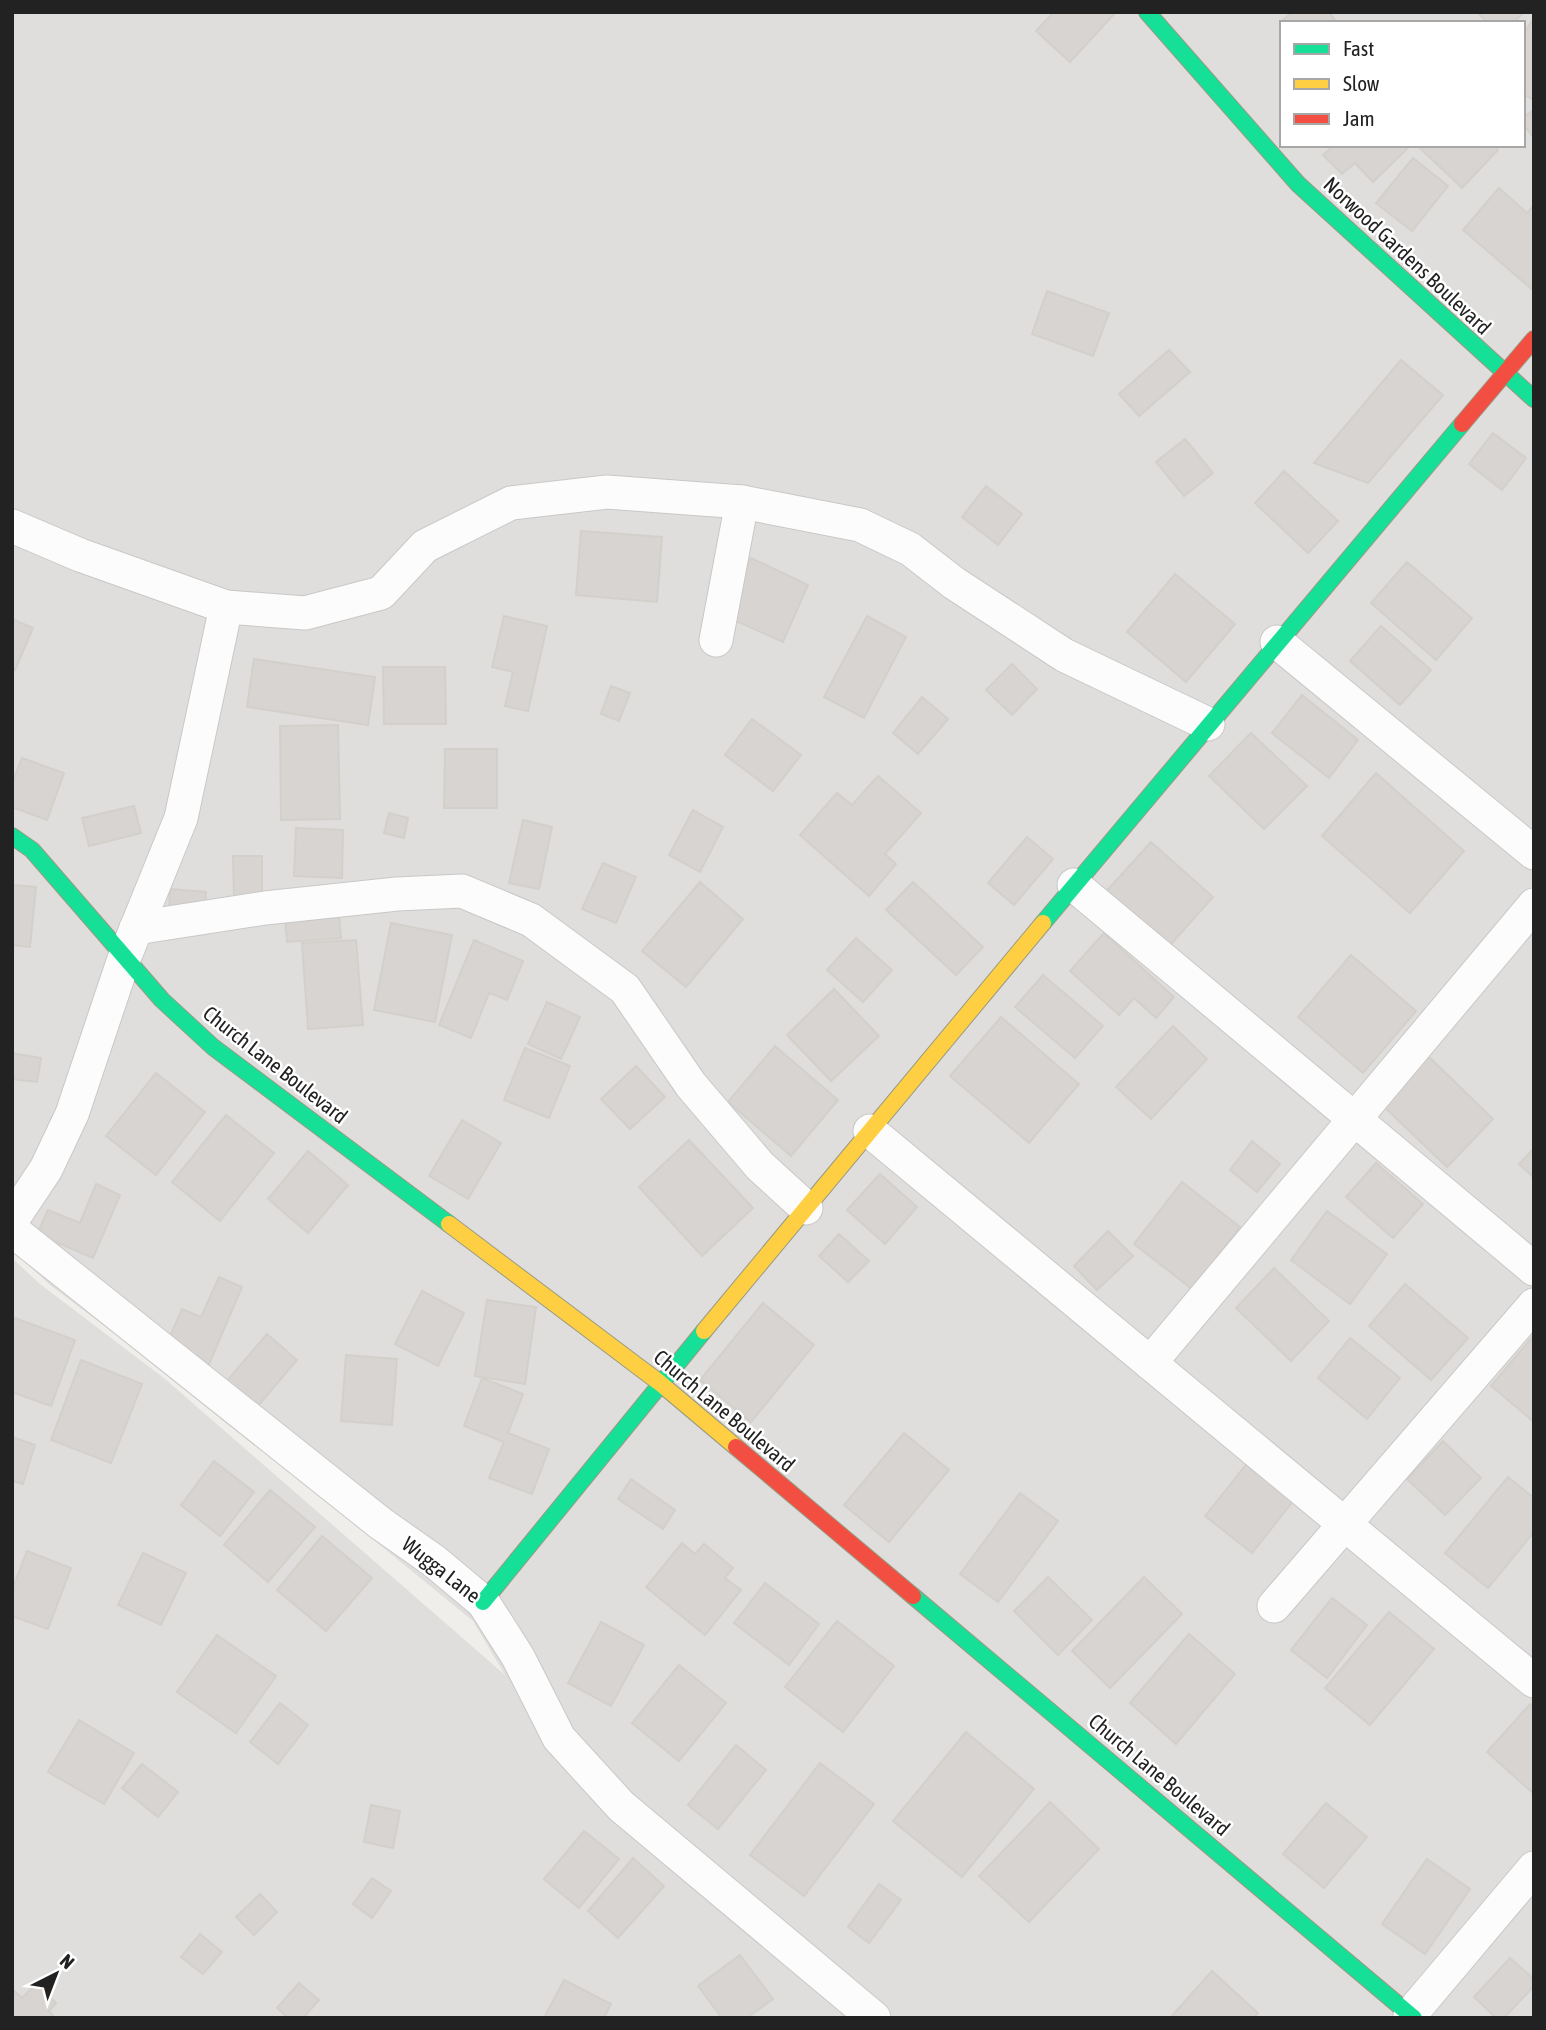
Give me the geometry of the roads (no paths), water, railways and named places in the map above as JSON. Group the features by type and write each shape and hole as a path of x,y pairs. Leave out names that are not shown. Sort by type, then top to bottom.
{"street":[{"name":"Norwood Gardens Boulevard","path":"1147,12 1298,184 1504,375 1534,399"},
{"path":"484,1602 660,1383 1208,724 1534,339"},
{"path":"12,526 80,555 226,607 305,613 382,593 425,546 511,503 607,492 742,502 860,525 910,549 954,583 1063,655 1208,724"},
{"path":"716,640 742,502"},
{"path":"12,1220 46,1169 72,1114 131,942 181,818 226,607"},
{"path":"1277,642 1534,853"},
{"name":"Church Lane Boulevard","path":"12,836 32,850 131,942 162,1000 213,1048 660,1383 1411,2017"},
{"path":"1074,886 1534,1269"},
{"path":"131,942 265,908 397,894 462,891 531,920 625,989 691,1085 760,1166 806,1208"},
{"path":"1150,1363 1534,905"},
{"path":"870,1131 1534,1681"},
{"name":"Wugga Lane","path":"12,1230 380,1523 434,1561 484,1602 518,1657 559,1738 621,1806 874,2018"},
{"path":"1274,1606 1534,1305"},
{"path":"1411,2017 1534,1868"}]}
